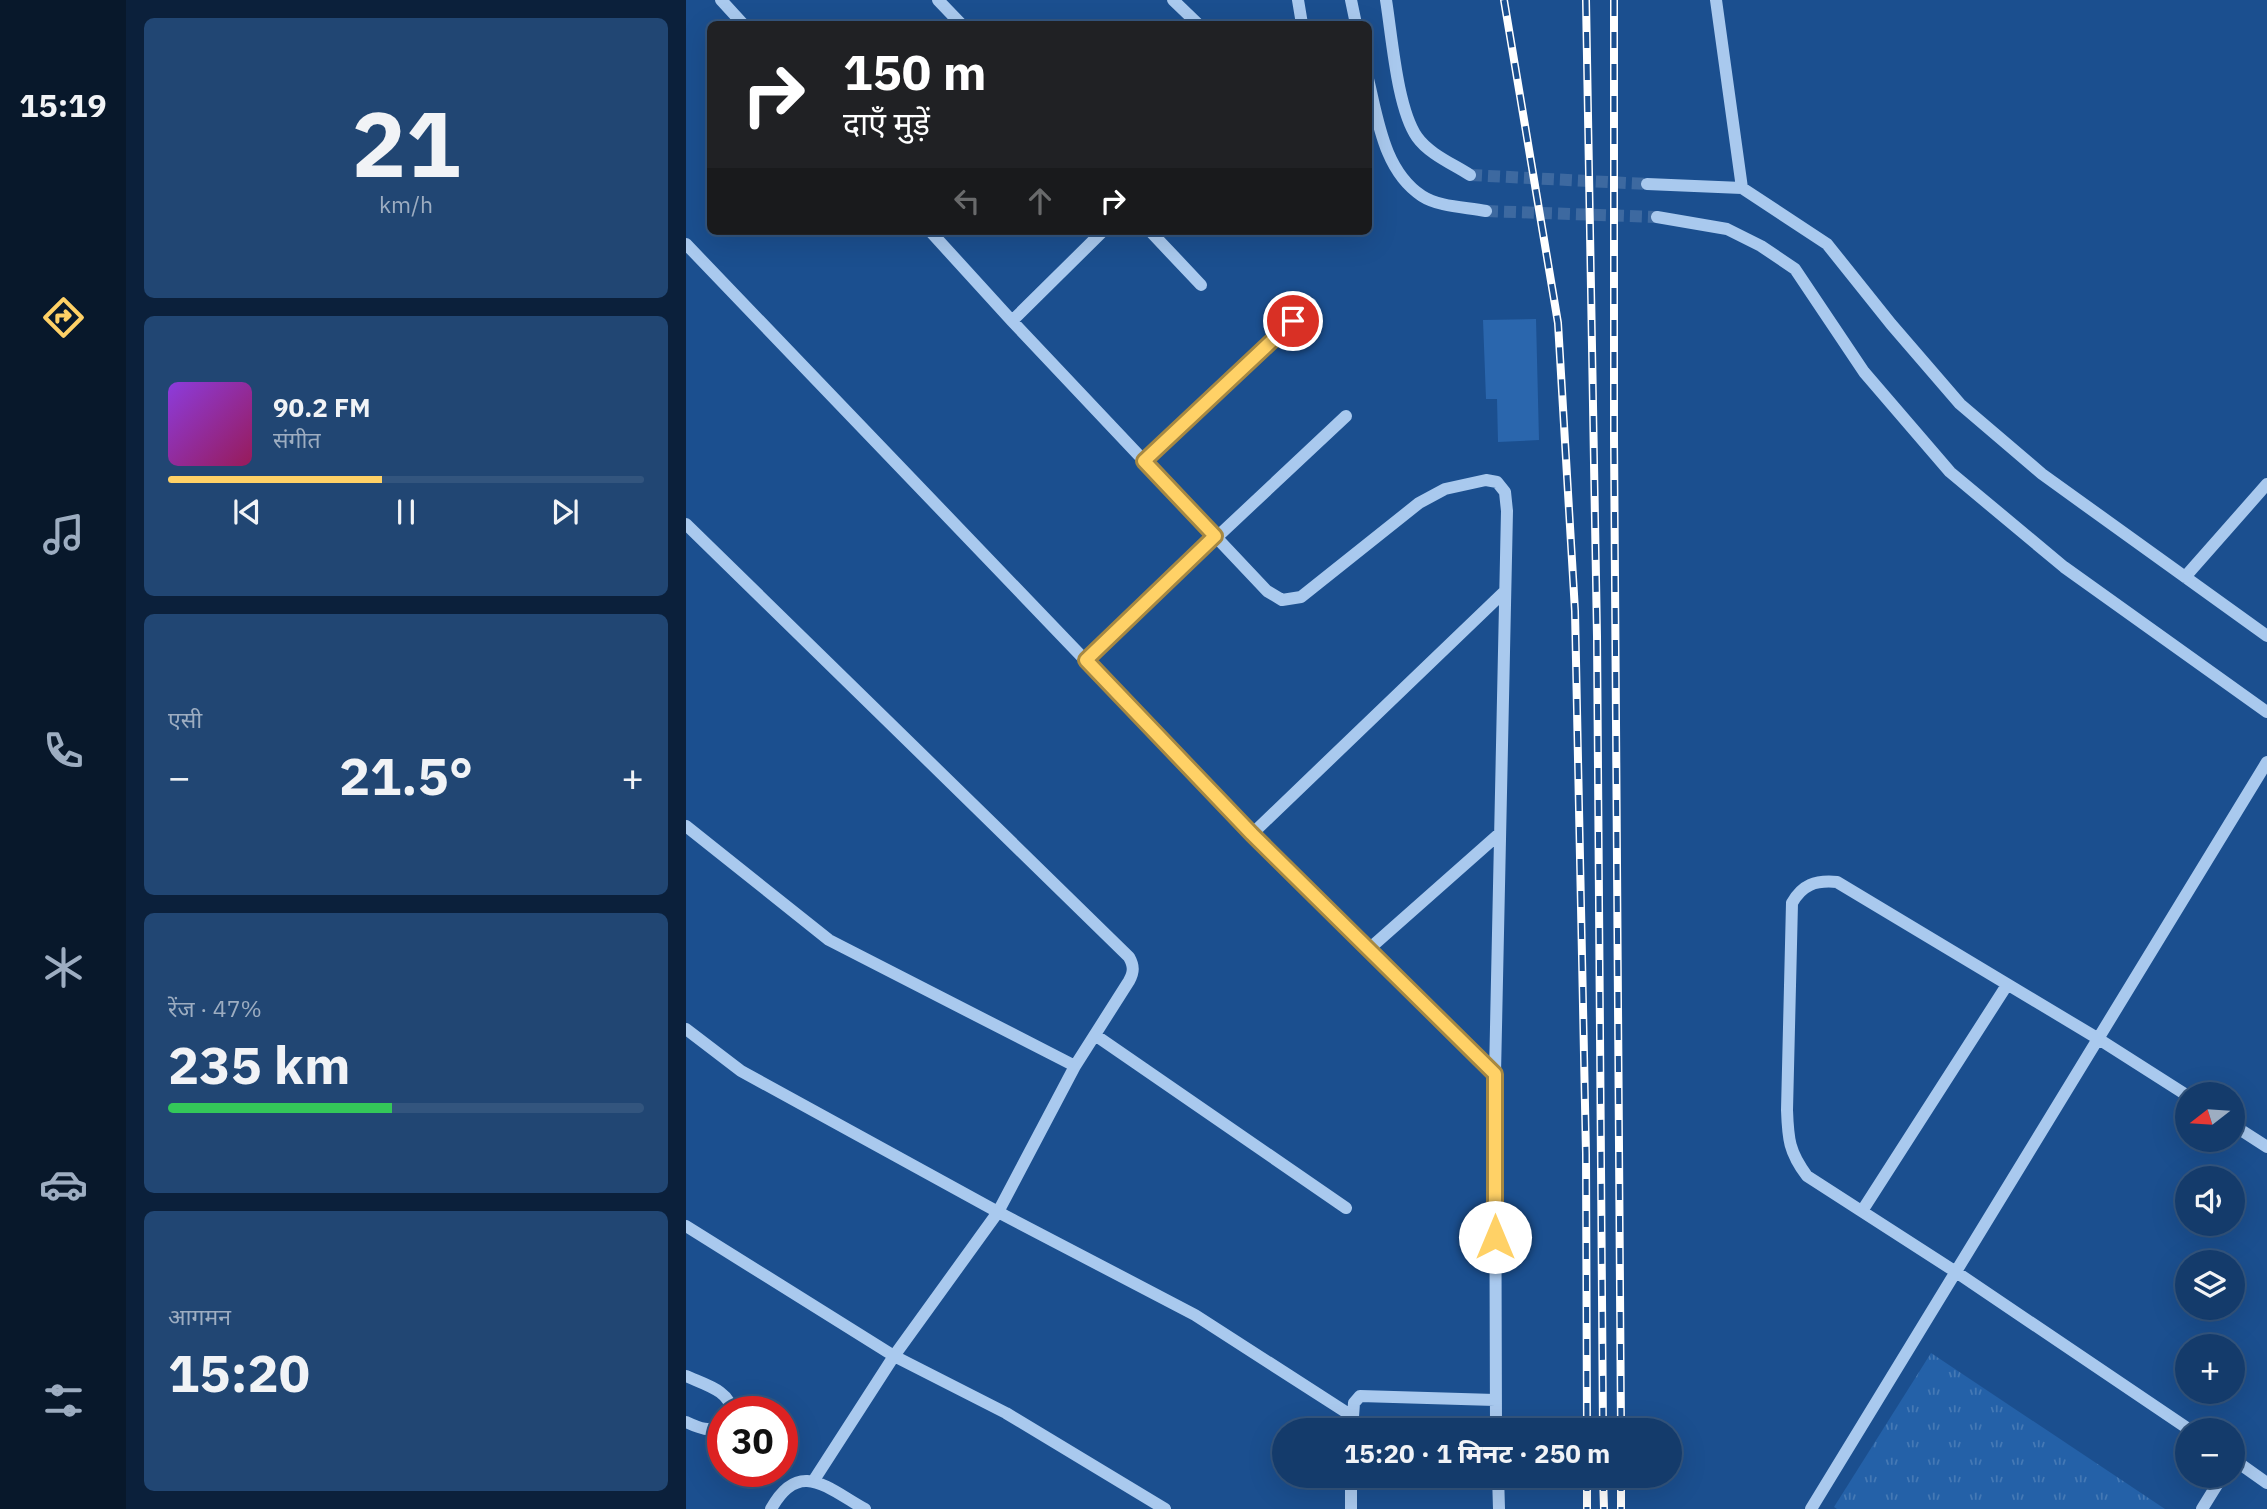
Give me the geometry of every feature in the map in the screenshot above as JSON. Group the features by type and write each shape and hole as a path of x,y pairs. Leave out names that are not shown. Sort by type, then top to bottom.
{"street":[{"path":"721,0 740,21"},
{"path":"938,0 958,21"},
{"path":"1174,0 1195,21"},
{"path":"1298,0 1302,21"},
{"path":"1351,0 1355,21"},
{"path":"1386,0 1404,113 1417,138 1430,150 1470,174"},
{"path":"1716,0 1742,188"},
{"path":"1372,95 1385,146 1399,175 1422,196 1435,202 1486,211"},
{"path":"1647,184 1742,188 1827,244 1959,404 2042,474 2265,631"},
{"path":"1657,217 1727,229 1761,246 1795,269 1864,372 1950,472 2064,567 2267,712"},
{"path":"934,235 1267,591 1282,600 1301,597 1419,503 1445,489 1486,480 1501,484 1505,492 1507,511 1495,1074 1496,1418"},
{"path":"1012,321 1099,235"},
{"path":"1154,235 1201,285"},
{"path":"686,243 1252,834 1495,1074"},
{"path":"1144,461 1311,304"},
{"path":"1086,660 1215,536 1346,416"},
{"path":"2185,577 2267,484"},
{"path":"686,524 1129,957 1133,965 1133,972 1075,1066 998,1212 894,1356 814,1480"},
{"path":"1252,834 1504,592"},
{"path":"1811,1509 2267,762"},
{"path":"686,826 829,940 1075,1066"},
{"path":"1369,949 1499,834"},
{"path":"2175,1088 1837,882 1813,883 1799,890 1792,903 1788,1140 1793,1158 1807,1176 1956,1272 2175,1420"},
{"path":"1862,1211 2007,985"},
{"path":"686,1029 741,1072 998,1212 1195,1315 1345,1418"},
{"path":"1095,1035 1346,1208"},
{"path":"2245,1133 2267,1147"},
{"path":"686,1226 894,1356 1006,1413 1165,1509"},
{"path":"686,1376 726,1396"},
{"path":"1352,1418 1354,1403 1360,1396 1495,1400"},
{"path":"686,1422 701,1430 707,1429"},
{"path":"2245,1467 2267,1483"},
{"path":"771,1509 780,1492 802,1480 814,1480 865,1509"},
{"path":"1351,1488 1351,1509"},
{"path":"1498,1488 1499,1509"},
{"path":"2202,1509 2215,1488"}],"green space":[{"path":"1931,1353 2165,1509 1834,1507"}],"building":[{"path":"1536,319 1539,440 1498,442 1497,399 1486,399 1483,320"}],"tunnel":[{"path":"1470,175 1647,184"},
{"path":"1486,211 1657,217"}],"railway":[{"path":"1504,0 1558,323 1575,611 1586,1154 1587,1418"},
{"path":"1586,0 1597,636 1603,1418"},
{"path":"1614,0 1614,438 1621,1418"},
{"path":"1587,1488 1587,1509"},
{"path":"1603,1488 1604,1509"},
{"path":"1621,1488 1621,1509"}],"route":[{"path":"1293,321 1144,461 1215,536 1086,660 1252,834 1495,1074 1495,1237"}]}
